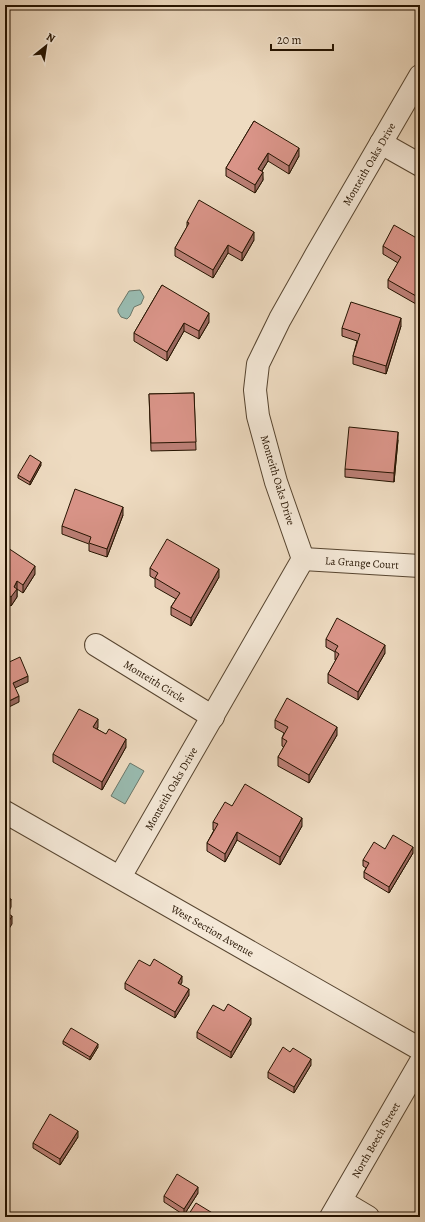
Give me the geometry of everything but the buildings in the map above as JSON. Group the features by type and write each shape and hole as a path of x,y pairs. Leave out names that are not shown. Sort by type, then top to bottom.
{"street":[{"name":"Monteith Oaks Drive","path":"120,877 303,559 276,482 258,416 255,390 258,364 280,319 420,76"},
{"path":"381,143 420,165"},
{"name":"La Grange Court","path":"303,559 420,566"},
{"name":"Monteith Circle","path":"96,645 213,717"},
{"name":"West Section Avenue","path":"5,812 420,1049"},
{"name":"North Beech Street","path":"336,1209 420,1063"},
{"path":"336,1209 368,1217"}],"water":[{"path":"140,290 144,297 141,304 134,307 127,319 121,317 118,309 129,291"},
{"path":"130,763 144,771 125,804 111,796"}]}
